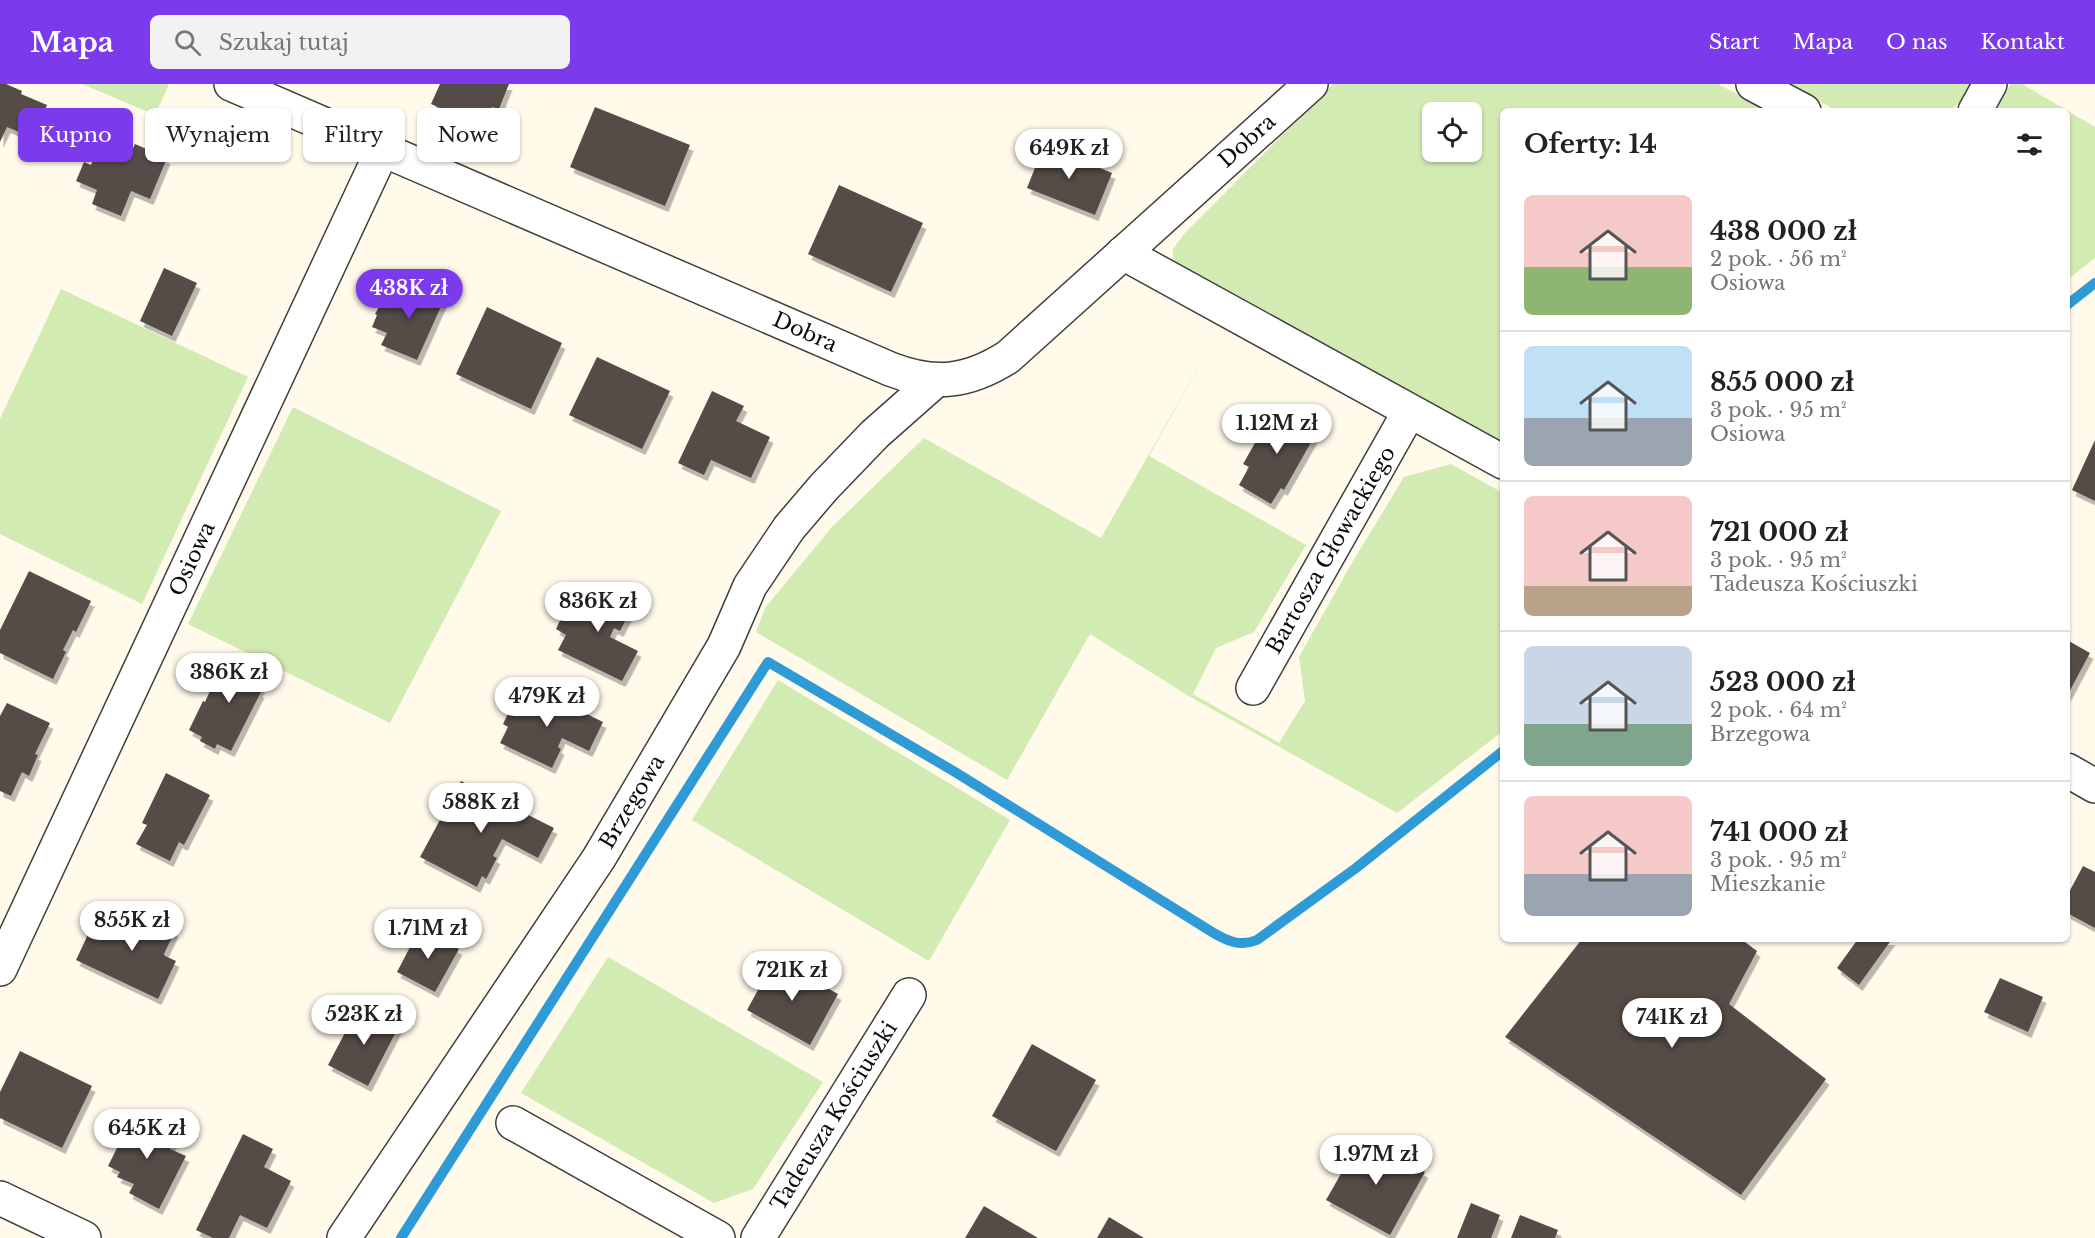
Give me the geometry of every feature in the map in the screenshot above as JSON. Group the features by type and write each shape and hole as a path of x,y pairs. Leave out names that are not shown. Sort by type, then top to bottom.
{"street":[{"name":"Dobra","path":"231,84 303,115"},
{"name":"Dobra","path":"405,159 890,369 934,381 974,374 1008,357 1311,84"},
{"path":"1753,84 1798,108"},
{"path":"1977,108 1990,84"},
{"name":"Osiowa","path":"0,969 377,162"},
{"path":"1123,253 1500,460"},
{"name":"Brzegowa","path":"344,1238 599,858 724,646 750,586 789,528 824,487 875,434 934,381"},
{"name":"Bartosza Głowackiego","path":"1252,688 1409,412"},
{"name":"Tadeusza Kościuszki","path":"758,1238 909,994"},
{"path":"513,1123 718,1238"},
{"path":"0,1198 84,1238"}],"green space":[{"path":"82,84 169,84 158,108 145,108 145,111"},
{"path":"1333,84 1718,84 1763,108 1500,108 1500,446 1181,272 1173,261 1173,249 1185,233"},
{"path":"1786,84 1973,84 1962,101 1953,108 1832,108"},
{"path":"2011,84 2022,84 2063,108 1996,108"},
{"path":"2070,112 2095,127 2095,258 2070,278"},
{"path":"61,289 248,377 142,604 0,534 0,419"},
{"path":"1216,337 1149,456 1306,545 1254,632 1216,648 1193,694 1279,743 1305,701 1299,657 1404,477 1451,464 1500,491 1500,733 1397,813 1187,695 1090,634 1007,780 756,632 765,608 831,528 924,438 1101,538"},
{"path":"293,407 501,511 390,723 188,624"},
{"path":"778,680 1010,820 929,961 692,820"},
{"path":"608,957 823,1082 753,1189 714,1203 521,1093"}],"building":[{"path":"0,84 6,84 22,91 21,94 47,105 46,108 18,108 18,132 7,127 0,142"},
{"path":"440,84 509,84 499,108 440,108 431,104"},
{"path":"595,107 690,145 665,206 570,167"},
{"path":"135,144 145,148 145,162 165,162 150,199 131,191 121,216 92,204 97,190 76,181 84,162 91,165 92,162 133,162"},
{"path":"1044,145 1112,173 1095,215 1027,188"},
{"path":"839,185 923,223 891,292 808,254"},
{"path":"164,268 197,283 172,336 140,321"},
{"path":"425,282 447,293 417,360 381,345 387,333 372,327 377,315 375,314 389,289 417,302"},
{"path":"487,307 562,343 531,409 456,374"},
{"path":"597,357 670,391 642,449 569,415"},
{"path":"712,391 744,406 736,421 770,437 751,478 711,460 704,475 678,463"},
{"path":"1276,406 1318,430 1284,490 1281,488 1271,504 1239,485 1249,467 1243,464"},
{"path":"2095,440 2095,501 2072,490"},
{"path":"29,571 91,601 76,632 73,630 63,650 66,652 53,679 0,653 0,630"},
{"path":"596,586 630,603 633,596 637,598 620,631 614,628 610,637 638,651 622,681 558,650 566,635 556,629 570,599 585,607"},
{"path":"2070,642 2090,653 2070,690"},
{"path":"230,655 268,674 231,751 217,744 215,749 200,741 202,737 189,730 219,671 221,672"},
{"path":"534,688 603,722 589,751 562,738 558,747 561,749 552,768 500,743 508,727 503,724 515,699 526,704"},
{"path":"7,703 50,723 35,754 38,755 29,776 22,772 11,796 0,791 0,716"},
{"path":"166,773 210,795 184,845 179,842 170,861 136,844 147,825 142,823"},
{"path":"461,781 554,828 538,858 502,839 493,856 497,858 486,879 482,876 477,887 420,857"},
{"path":"2083,866 2095,872 2095,928 2070,915 2070,890"},
{"path":"127,908 143,915 145,911 161,919 159,923 175,931 164,954 176,961 158,999 76,960 92,926 113,936"},
{"path":"420,928 459,949 435,992 397,972"},
{"path":"1580,942 1745,942 1757,951 1729,1004 1826,1079 1741,1195 1505,1037"},
{"path":"1856,942 1890,942 1859,985 1837,968"},
{"path":"775,959 838,994 810,1045 747,1010"},
{"path":"2000,978 2043,997 2028,1032 1984,1012"},
{"path":"359,1006 399,1026 368,1086 328,1065"},
{"path":"1032,1044 1096,1080 1056,1151 992,1116"},
{"path":"20,1051 92,1086 62,1148 0,1118 0,1092"},
{"path":"134,1114 172,1133 169,1137 174,1140 170,1149 186,1156 159,1209 129,1193 134,1184 117,1177 120,1172 108,1166 120,1142 117,1140 129,1117 131,1119"},
{"path":"243,1134 273,1149 264,1167 291,1181 267,1228 240,1215 229,1238 213,1238 196,1230"},
{"path":"1362,1137 1425,1172 1390,1235 1326,1200"},
{"path":"1471,1203 1500,1215 1491,1238 1457,1238"},
{"path":"984,1206 1038,1238 965,1238"},
{"path":"1520,1215 1558,1230 1555,1238 1511,1238"},
{"path":"1109,1217 1144,1238 1097,1238"}],"waterway":[{"path":"2070,303 2095,283"},
{"path":"401,1238 768,662 955,772 1212,932 1239,943 1257,940 1356,868 1500,753"}]}
